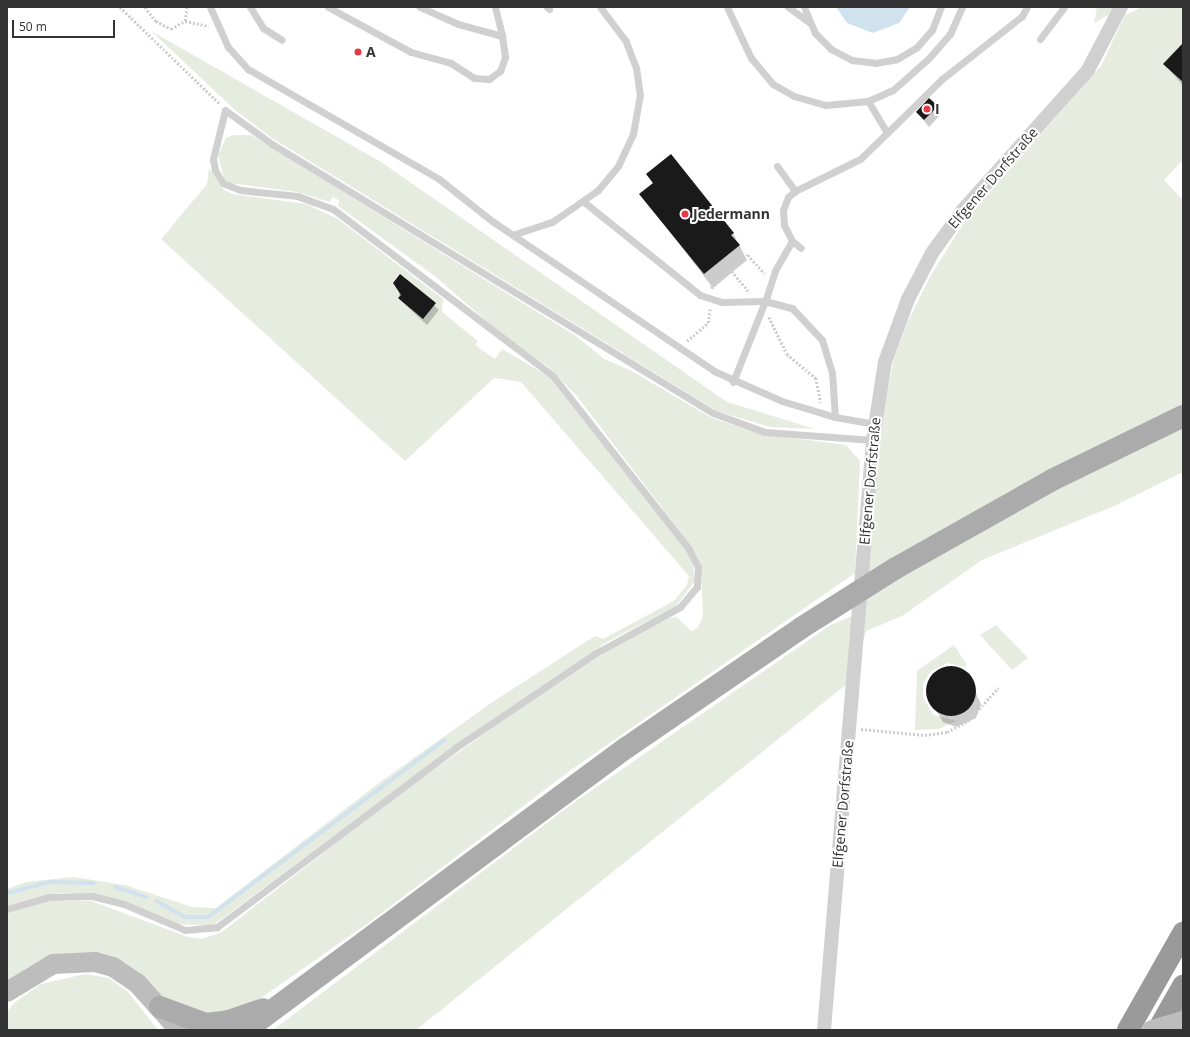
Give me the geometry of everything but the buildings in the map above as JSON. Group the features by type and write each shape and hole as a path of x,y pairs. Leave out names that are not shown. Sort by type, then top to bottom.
{"highway":[{"path":"1128,1030 1183,933"},
{"path":"1158,1030 1183,986"}],"main road":[{"path":"246,1030 608,762 801,628 896,568 1039,487 1183,416"},
{"path":"160,1007 198,1023 213,1024 283,1002"}],"street":[{"name":"Elfgener Dorfstraße","path":"824,1030 873,440 890,346 908,299 932,253 962,210 1080,80 1101,49 1121,7"},
{"path":"7,992 49,966 87,961 122,972 160,1007 178,1030"},
{"path":"1152,1030 1183,1021"}],"lane":[{"path":"210,7 217,28 234,55 257,75 439,179 492,221 515,234 733,382 821,413 875,424"},
{"path":"250,7 263,28 282,40"},
{"path":"328,7 411,52 451,63 478,80 493,77 503,67 502,36 495,7"},
{"path":"420,7 465,27 502,36"},
{"path":"515,234 552,222 584,202 618,166 633,134 639,109 639,84 631,54 600,7"},
{"path":"727,7 751,58 779,88 826,105 868,102 893,90 929,58 950,34 962,7"},
{"path":"788,7 809,23"},
{"path":"804,7 809,23 822,42 841,55 863,62 880,62 897,59 917,47 932,30 941,7"},
{"path":"801,248 792,241 784,225 783,210 795,191 860,158 942,78 1022,16 1027,7"},
{"path":"1040,40 1064,7"},
{"path":"868,102 887,133"},
{"path":"7,909 49,897 92,896 124,904 185,930 218,927 466,740 609,645 680,607 697,587 698,566 689,549 557,380 333,210 292,194 233,188 221,180 213,159 225,110 272,144 713,413 765,432 873,440"},
{"path":"777,166 795,191"},
{"path":"584,202 704,297 728,302 765,301 792,308 822,340 832,373 835,417"},
{"path":"733,382 765,301 775,271 792,241"}],"path":[{"path":"120,7 225,110"},
{"path":"145,7 167,29 178,28 185,21 187,7"},
{"path":"185,21 217,28"},
{"path":"724,262 750,293 765,301 784,350 818,382 821,413"},
{"path":"849,728 926,735 947,732 968,721 998,688"}],"shaded area":[{"path":"1097,7 1113,7 1112,13 1094,23"},
{"path":"1142,7 1183,7 1183,160 1164,180 1183,200 1183,472 1114,506 982,560 902,616 866,631 853,679 416,1030 273,1030 572,804 829,626 854,615 888,389 894,359 908,321 931,275 967,218 1101,66 1125,15"},
{"path":"151,31 381,162 727,402 815,429 770,427 717,411 272,138 235,110"},
{"path":"234,135 251,135 576,336 604,359 630,370 712,418 762,434 846,445 860,461 855,573 571,770 371,921 254,1003 216,1019 167,1000 148,984 96,955 55,956 28,967 7,982 7,913 46,901 91,901 188,937 202,939 222,932 395,797 572,672 663,619 677,617 691,631 698,628 703,616 701,565 691,546 577,396 547,366 513,344 436,277 338,206 339,200 332,197 330,202 297,192 230,183 224,179 218,155 226,138"},
{"path":"209,168 224,190 232,194 306,204 338,219 443,299 442,312 478,341 475,345 495,359 502,349 548,376 685,548 693,563 695,581 676,606 607,642 478,729 212,926 176,924 128,903 96,894 56,893 7,906 7,889 26,882 73,877 125,885 192,907 216,908 383,780 494,701 595,636 603,639 674,601 687,585 689,576 521,382 494,378 405,461 161,239 207,184"},
{"path":"996,625 1028,658 1012,670 980,635"},
{"path":"954,645 967,665 964,667 947,663 931,671 923,684 923,697 933,715 957,721 938,729 915,730 917,671"},
{"path":"85,974 109,978 128,992 158,1030 7,1030 7,1012 14,1003 41,984"}],"water":[{"path":"836,7 910,7 899,23 873,33 847,23"}],"waterway":[{"path":"156,901 185,917 208,917 445,740"},
{"path":"7,893 49,882 94,883"},
{"path":"115,887 146,897"}],"place":[{"name":"A","path":"358,52"},
{"name":"I","path":"927,109"},
{"name":"Jedermann","path":"685,214"}]}
